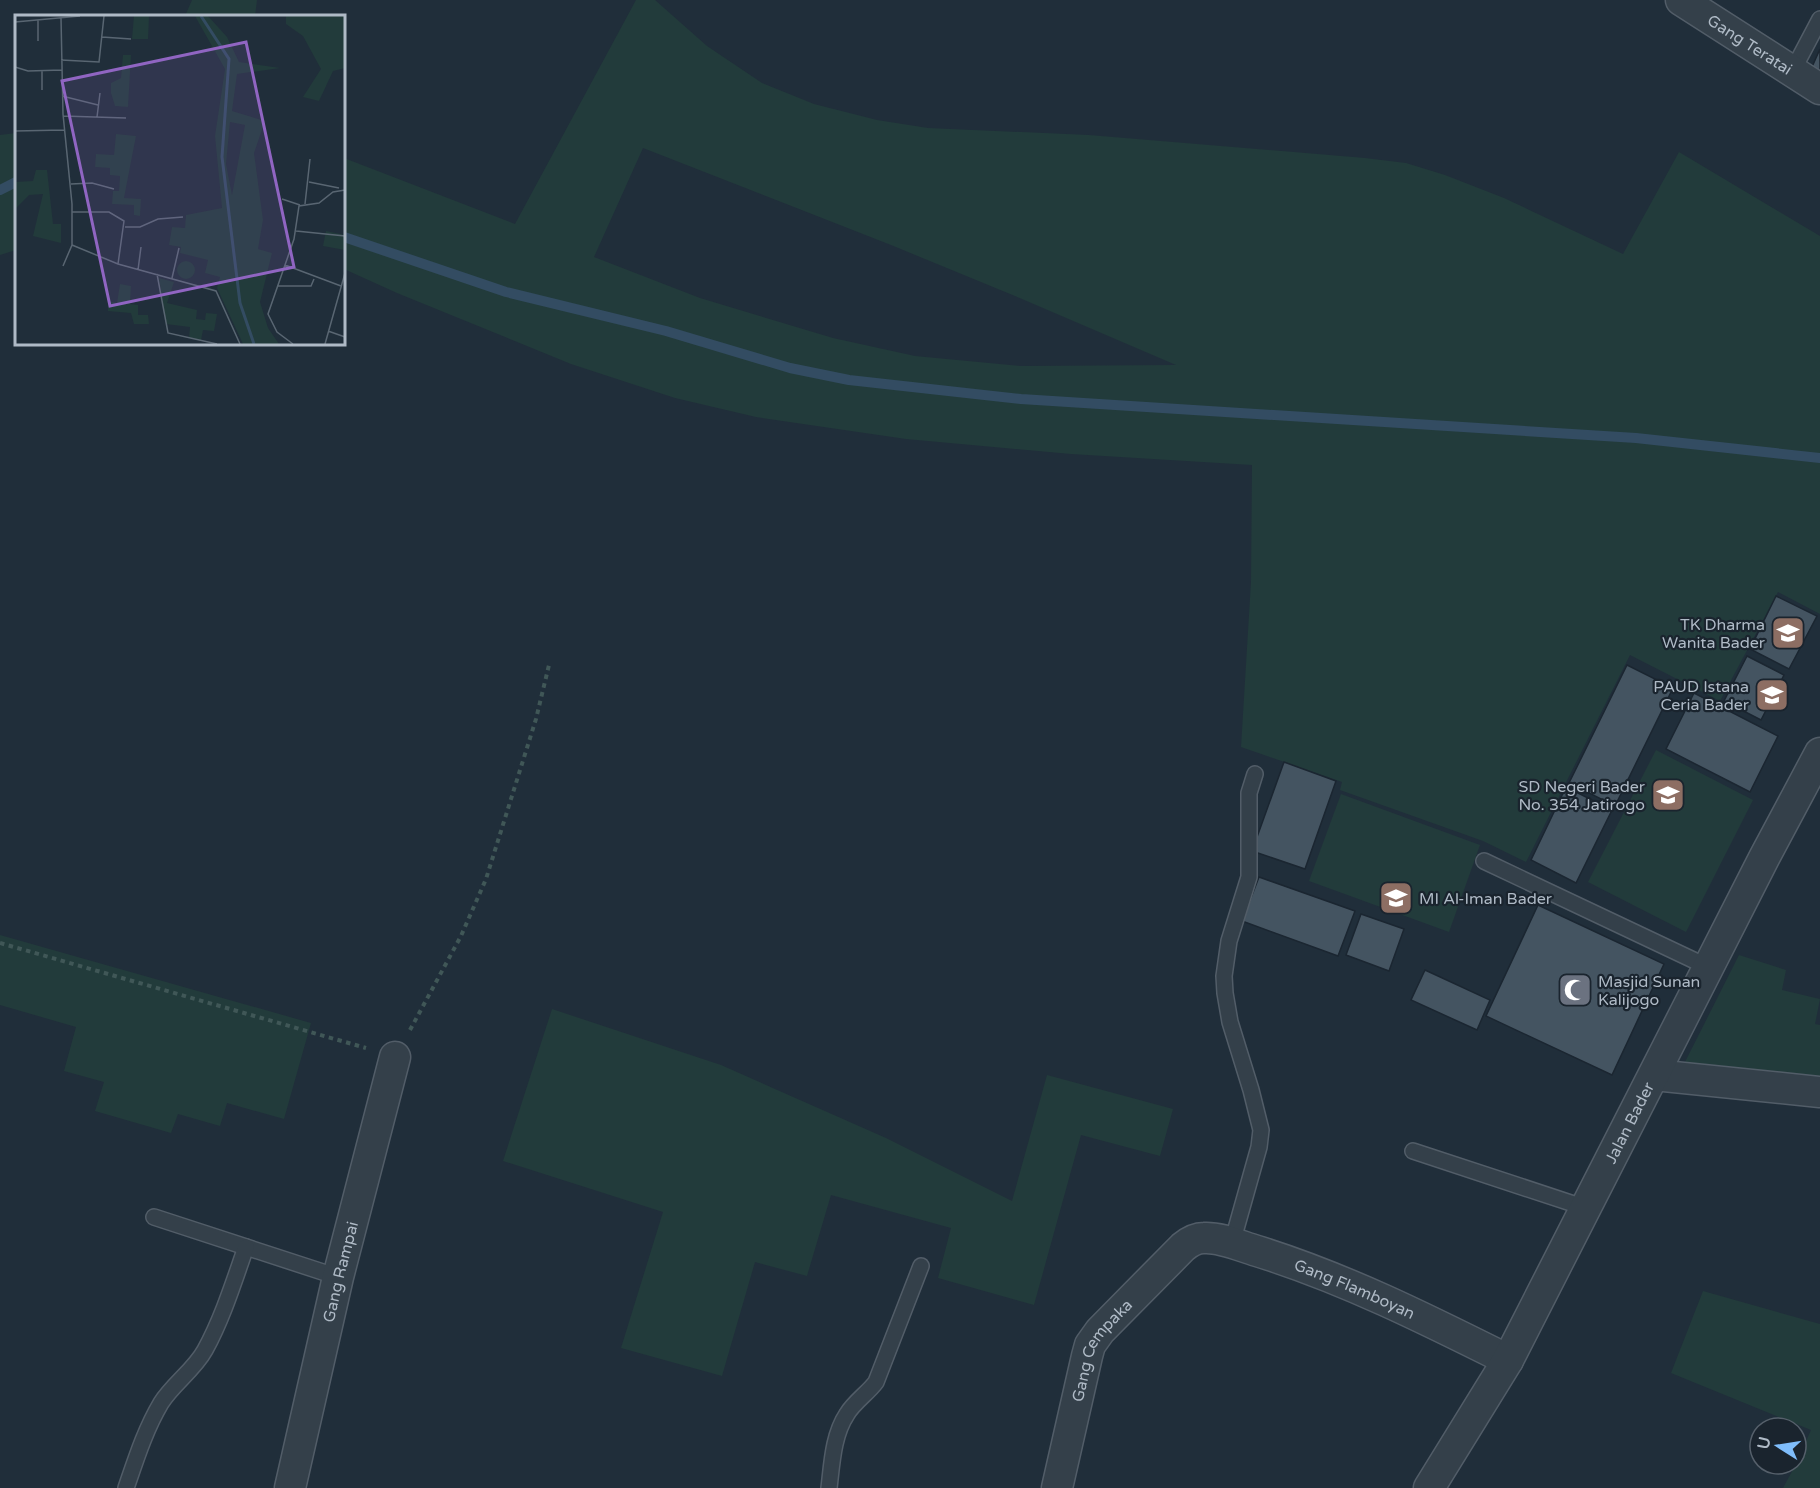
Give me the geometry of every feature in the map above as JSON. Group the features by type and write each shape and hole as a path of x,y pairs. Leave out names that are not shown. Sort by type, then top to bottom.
{"street":[{"name":"Gang Teratai","path":"1681,0 1820,89"},
{"name":"Jalan Bader","path":"1429,1488 1508,1360 1820,753"},
{"name":"Gang Rampai","path":"290,1488 338,1277 395,1057"},
{"path":"1654,1075 1820,1092"},
{"name":"Gang Flamboyan","path":"1194,1240 1208,1238 1276,1257 1382,1298 1508,1360"},
{"name":"Gang Cempaka","path":"1058,1488 1090,1345 1100,1331 1184,1247 1194,1240"}],"lane":[{"path":"1792,72 1820,19"},
{"path":"1232,1243 1259,1147 1261,1130 1230,1022 1224,984 1228,941 1249,877 1248,806 1249,793 1255,774"},
{"path":"1484,861 1708,968"},
{"path":"1413,1151 1586,1208"},
{"path":"154,1217 338,1277"},
{"path":"126,1488 144,1437 162,1401 204,1352 221,1317 246,1247"},
{"path":"829,1488 840,1428 848,1412 876,1382 921,1266"}],"path":[{"path":"0,944 395,1057 461,936 486,879 536,719 549,664"}],"green space":[{"path":"192,0 257,0 255,15 185,15"},
{"path":"636,0 655,0 707,46 762,83 814,104 877,120 928,128 1089,135 1406,163 1445,175 1504,198 1623,254 1679,152 1820,236 1820,614 1778,592 1720,701 1630,655 1526,862 1483,841 1340,790 1342,782 1241,747 1251,582 1252,465 1071,454 906,439 756,417 675,398 571,364 345,269 345,158 515,224","holes":["643,148 1022,299 1176,365 1020,366 915,356 833,338 700,298 594,257"]},
{"path":"15,133 15,250 0,255 0,135"},
{"path":"1656,750 1753,800 1686,932 1588,882"},
{"path":"1341,794 1480,845 1449,932 1309,881"},
{"path":"0,935 311,1023 284,1119 227,1103 220,1126 178,1114 171,1133 95,1111 104,1082 64,1071 76,1027 0,1005"},
{"path":"1739,955 1786,970 1782,990 1820,999 1815,1024 1820,1025 1820,1076 1685,1062"},
{"path":"552,1009 721,1065 886,1138 1012,1201 1047,1075 1173,1109 1160,1156 1081,1135 1034,1305 938,1278 951,1228 831,1195 807,1276 755,1262 722,1376 621,1348 663,1212 503,1161"},
{"path":"1703,1291 1820,1324 1820,1488 1783,1488 1790,1476 1808,1476 1808,1437 1811,1430 1808,1429 1808,1416 1777,1416 1671,1373"}],"building":[{"path":"1820,49 1820,71 1812,67"},
{"path":"1776,596 1817,616 1789,669 1750,649"},
{"path":"1747,656 1784,675 1761,720 1724,701"},
{"path":"1627,665 1673,688 1615,806 1569,783"},
{"path":"1694,693 1778,736 1750,792 1666,749"},
{"path":"1284,762 1336,781 1305,869 1252,851"},
{"path":"1566,787 1612,810 1576,883 1531,860"},
{"path":"1259,877 1355,911 1338,956 1242,921"},
{"name":"Masjid Sunan Kalijogo","path":"1538,905 1664,964 1612,1075 1486,1016"},
{"path":"1361,914 1404,929 1389,971 1346,955"},
{"path":"1425,970 1490,1000 1477,1030 1411,1000"}],"waterway":[{"path":"0,190 15,182"},
{"path":"345,237 506,292 666,331 790,368 849,380 1021,399 1636,438 1820,458"}],"place":[{"name":"TK Dharma Wanita Bader","path":"1788,633"},
{"name":"PAUD Istana Ceria Bader","path":"1772,695"},
{"name":"SD Negeri Bader No. 354 Jatirogo","path":"1668,795"},
{"name":"MI Al-Iman Bader","path":"1396,898"},
{"name":"Masjid Sunan Kalijogo","path":"1575,990"}]}
